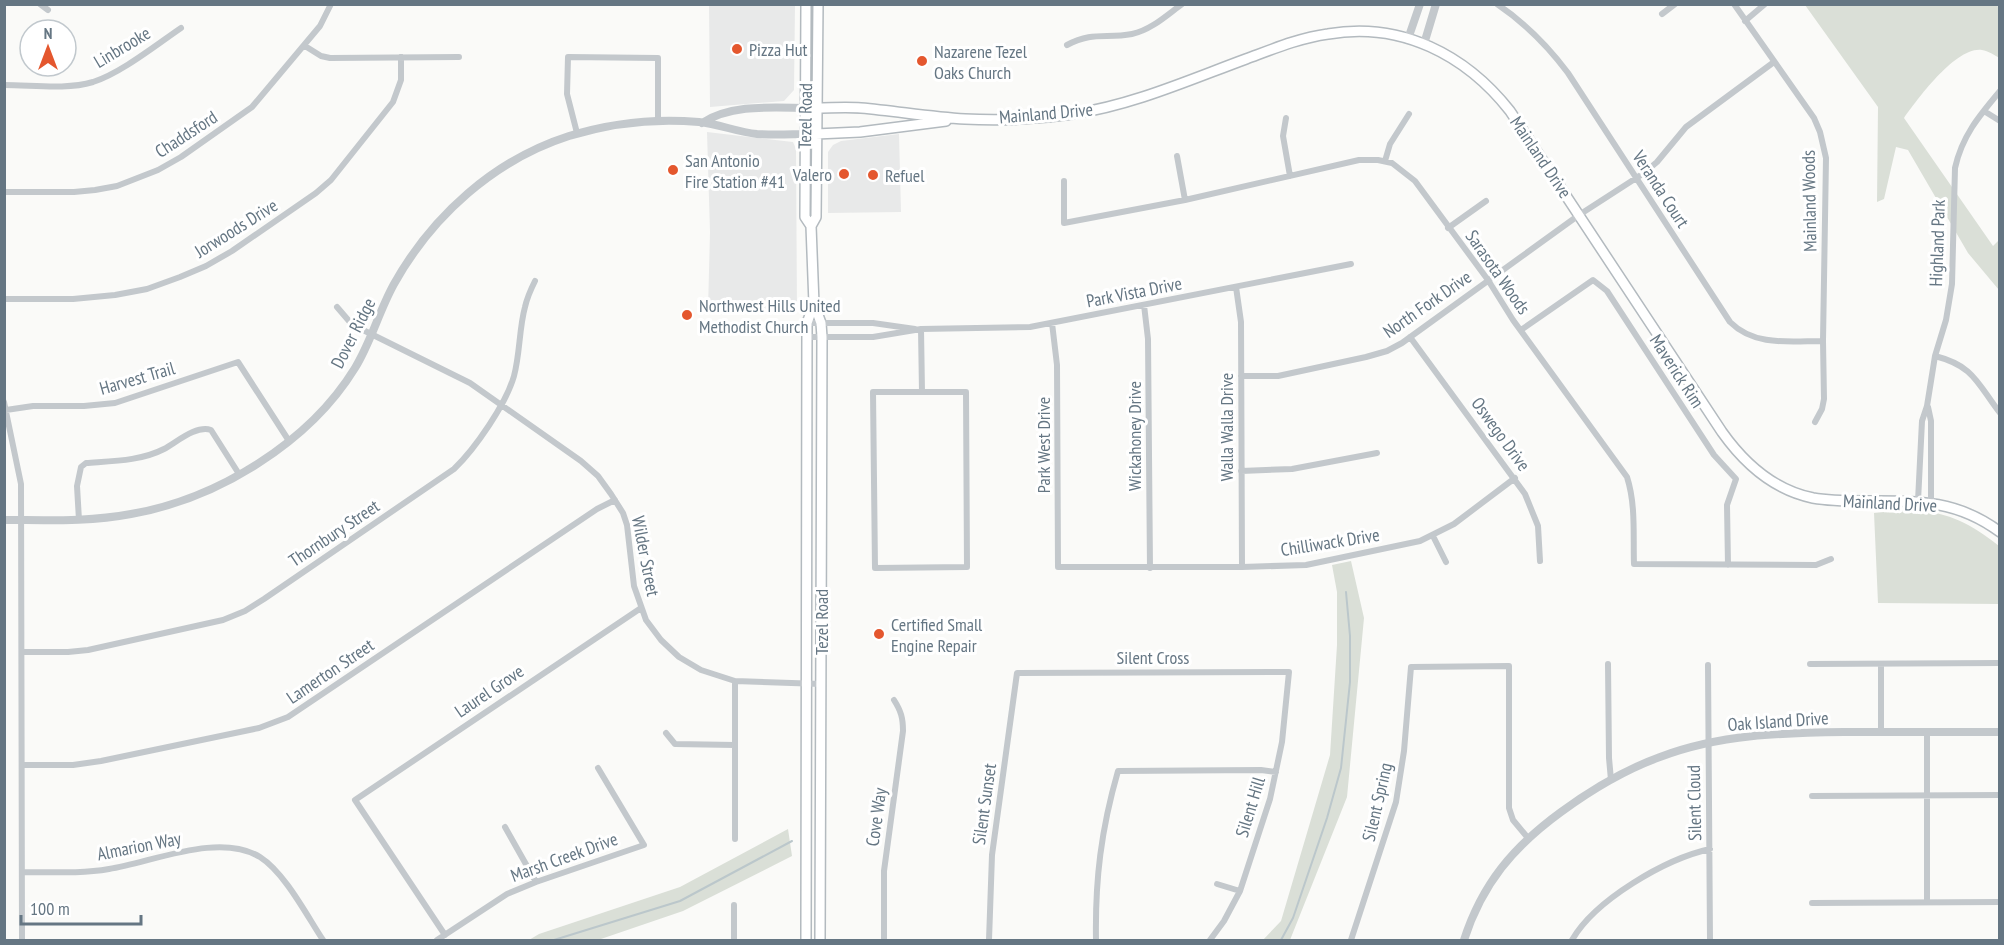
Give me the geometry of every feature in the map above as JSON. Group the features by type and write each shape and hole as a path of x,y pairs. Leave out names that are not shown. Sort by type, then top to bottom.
{"main road":[{"name":"Tezel Road","path":"806,4 805,217 812,226"},
{"name":"Tezel Road","path":"818,4 816,217 812,226 814,304 822,322 820,940"},
{"name":"Mainland Drive","path":"816,134 860,132 966,119 1049,117 1111,106 1151,94 1293,42 1348,31 1368,32 1424,44 1455,59 1488,85 1510,111 1722,432 1747,462 1782,487 1812,497 1841,501 1931,502 1964,511 2000,532"},
{"name":"Mainland Drive","path":"816,108 860,108 966,119"},
{"name":"Tezel Road","path":"806,940 807,322 814,304"}],"street":[{"path":"40,4 48,10"},
{"name":"Chaddsford","path":"4,192 74,192 117,186 158,170 181,157 252,107 305,46 325,19 331,4"},
{"path":"1067,45 1088,36 1140,32 1182,4"},
{"path":"1408,39 1420,4"},
{"path":"1424,44 1436,4"},
{"name":"Veranda Court","path":"1497,4 1533,33 1554,55 1725,316 1736,328 1748,336 1761,340 1823,341"},
{"path":"1662,14 1675,4"},
{"name":"Mainland Woods","path":"1734,4 1814,118 1824,145 1826,158 1824,399 1815,422"},
{"path":"1745,21 1765,4"},
{"name":"Linbrooke","path":"4,85 74,85 93,82 111,74 181,28"},
{"path":"305,46 321,56 330,58 459,57"},
{"name":"Jorwoods Drive","path":"4,299 73,299 147,289 180,278 232,251 316,193 331,180 393,102 400,80 401,57"},
{"path":"577,133 567,94 568,57 658,58 658,120"},
{"name":"North Fork Drive","path":"1240,376 1278,376 1387,351 1410,337 1579,215 1636,178 1657,162 1686,127 1774,62"},
{"name":"Highland Park","path":"1918,501 1922,421 1928,406 1935,356 1946,320 1952,284 1955,168 1959,149 2000,91"},
{"name":"Dover Ridge","path":"702,123 714,115 745,109 816,108"},
{"path":"1984,111 2000,121"},
{"path":"1064,181 1064,223 1185,200 1359,160 1385,161 1390,144 1409,114"},
{"path":"1286,118 1283,136 1290,176"},
{"name":"Dover Ridge","path":"4,520 79,520 133,514 169,505 204,492 240,474 289,441 324,408 348,380 393,287 408,261 433,228 457,202 497,170 536,149 577,133 629,122 658,120 702,123 755,134 816,134"},
{"path":"1177,156 1185,200"},
{"name":"Sarasota Woods","path":"1385,161 1403,170 1415,181 1627,477 1633,503 1634,564 1816,564 1831,560"},
{"path":"1448,228 1486,201"},
{"name":"Park Vista Drive","path":"807,338 873,337 921,330 1016,329 1351,264"},
{"name":"Maverick Rim","path":"1521,330 1593,280 1607,291 1713,455 1736,479 1727,505 1728,565"},
{"name":"Thornbury Street","path":"23,652 88,650 223,620 245,611 454,470 472,449 501,405 514,374 525,304 535,281"},
{"name":"Walla Walla Drive","path":"1236,287 1240,310 1242,567"},
{"name":"Wickahoney Drive","path":"1144,305 1148,339 1150,568"},
{"name":"Wilder Street","path":"338,307 349,321 470,383 590,468 606,485 623,513 627,525 634,586 641,608 653,631 679,657 701,670 735,681 821,684"},
{"name":"Park Vista Drive","path":"807,322 873,323 921,330"},
{"name":"Park West Drive","path":"1052,323 1057,365 1058,567"},
{"path":"921,330 922,392"},
{"name":"Oswego Drive","path":"1410,337 1526,494 1535,514 1540,537 1540,561"},
{"path":"1935,356 1964,367 1976,379 2000,413"},
{"name":"Harvest Trail","path":"6,410 33,406 84,406 115,403 238,362 289,441"},
{"path":"873,392 922,392 966,392 967,567 875,568 873,392"},
{"path":"4,402 21,484 22,940"},
{"name":"Highland Park","path":"1928,406 1931,422 1931,502"},
{"path":"79,520 77,486 81,467 86,463 124,460 162,450 202,429 211,430 240,474"},
{"path":"1241,471 1292,469 1377,453"},
{"name":"Chilliwack Drive","path":"1058,567 1242,567 1306,564 1409,544 1433,536 1454,524 1515,478"},
{"name":"Lamerton Street","path":"22,765 73,765 101,761 258,728 288,717 597,508 615,500"},
{"path":"1433,536 1446,562"},
{"name":"Laurel Grove","path":"445,935 355,800 641,608"},
{"path":"1810,664 2000,663"},
{"path":"1608,664 1611,780"},
{"path":"1881,664 1881,732"},
{"name":"Silent Cloud","path":"1708,665 1710,940"},
{"name":"Silent Spring","path":"1351,940 1396,802 1404,751 1411,667 1509,666 1509,808 1517,826 1528,838"},
{"name":"Silent Cross","path":"1017,673 1289,672"},
{"name":"Silent Hill","path":"1210,940 1224,921 1239,891 1270,799 1282,742 1289,672"},
{"name":"Silent Sunset","path":"989,940 992,855 1017,673"},
{"path":"735,681 735,839"},
{"name":"Cove Way","path":"884,940 884,871 903,731 903,720 894,700"},
{"path":"1927,902 1928,732"},
{"name":"Oak Island Drive","path":"1464,940 1488,886 1502,866 1528,838 1582,796 1661,756 1708,743 1775,733 2000,732"},
{"path":"666,733 675,744 735,745"},
{"name":"Marsh Creek Drive","path":"437,940 507,894 644,845 598,768"},
{"path":"1096,940 1098,860 1108,806 1118,771 1261,770 1276,772"},
{"path":"1812,796 2000,795"},
{"path":"505,827 536,882"},
{"name":"Almarion Way","path":"22,872 76,872 108,869 215,846 238,848 259,857 272,866 323,940"},
{"path":"1572,940 1596,911 1634,883 1672,861 1710,849"},
{"path":"1217,884 1239,891"},
{"path":"1812,903 2000,902"},
{"path":"734,905 734,940"}],"shaded area":[{"path":"1996,4 1999,8 1999,58 1982,50 1961,56 1938,76 1904,118 1993,246 1999,240 1999,290 1968,253 1908,150 1896,147 1884,199 1877,202 1878,107 1805,5"},
{"path":"709,5 795,5 794,90 784,101 710,107"},
{"path":"707,132 793,142 796,149 797,311 708,310 710,232"},
{"path":"899,134 901,212 828,213 828,152 833,145 841,141"},
{"path":"1914,509 1960,521 1979,531 1999,546 1999,604 1878,603 1874,513"},
{"path":"1351,561 1364,618 1347,797 1290,940 1263,940 1281,921 1330,755 1337,645 1337,592 1332,565"},
{"path":"788,829 792,856 683,911 598,940 529,940 539,934 680,887"}],"waterway":[{"path":"1281,940 1293,918 1327,818 1341,768 1350,682 1350,636 1346,592"},
{"path":"554,940 680,901 792,841"}],"place":[{"name":"Pizza Hut","path":"737,49"},
{"name":"Nazarene Tezel Oaks Church","path":"922,61"},
{"name":"San Antonio Fire Station #41","path":"673,170"},
{"name":"Valero","path":"844,174"},
{"name":"Refuel","path":"873,175"},
{"name":"Northwest Hills United Methodist Church","path":"687,315"},
{"name":"Certified Small Engine Repair","path":"879,634"}]}
